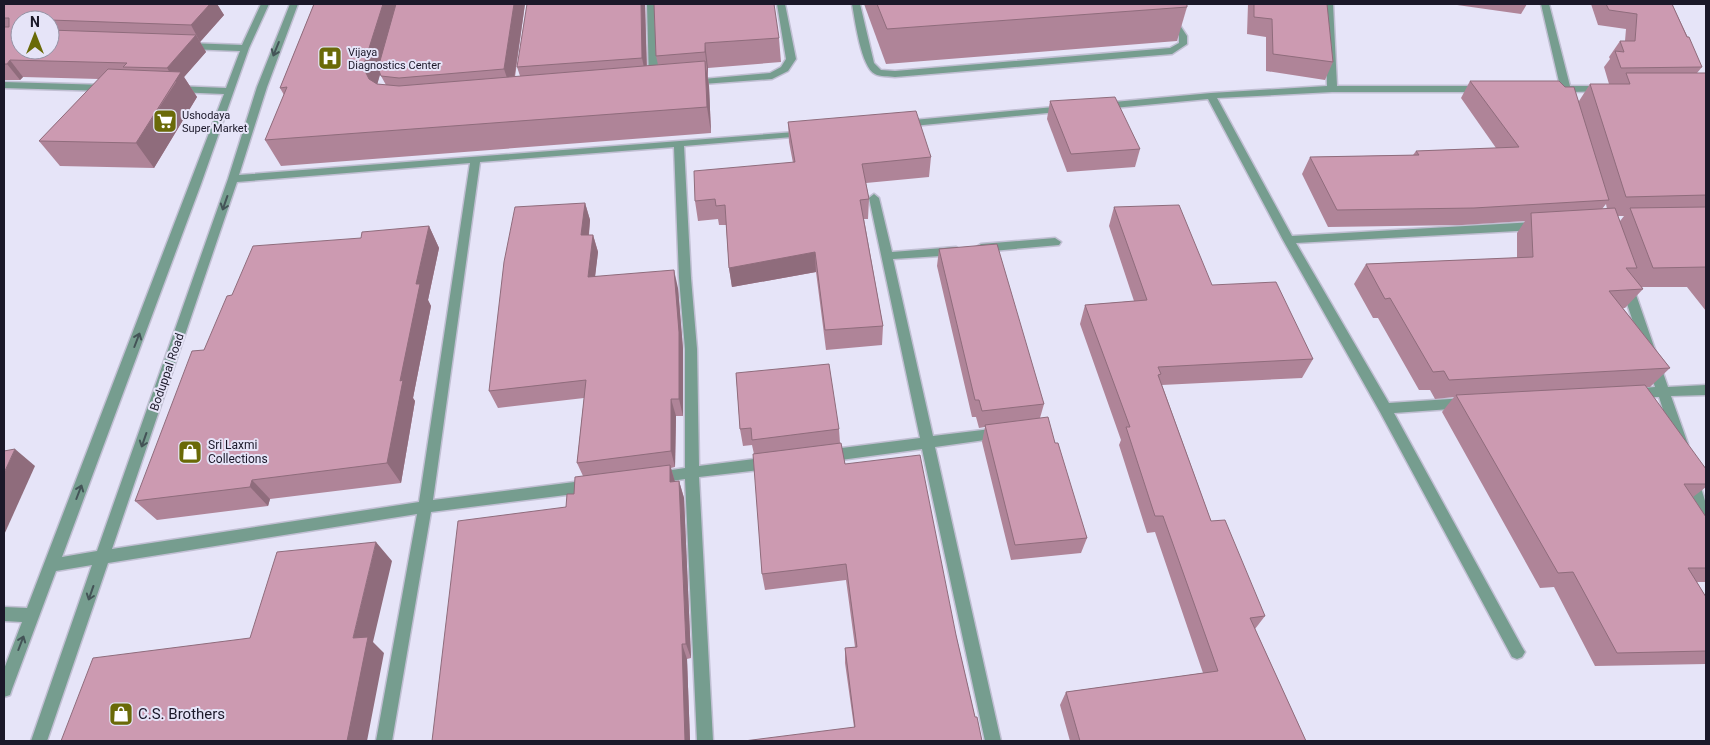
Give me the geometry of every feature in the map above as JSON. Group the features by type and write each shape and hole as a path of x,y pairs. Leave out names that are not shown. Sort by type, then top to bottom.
{"street":[{"path":"4,689 189,202 245,48 265,4"},
{"name":"Boduppal Road","path":"39,741 233,179 268,70 294,4"},
{"path":"650,4 654,86"},
{"path":"683,83 772,76 785,69 791,60 781,4"},
{"path":"856,4 870,64 878,72 895,74 1172,51 1182,44 1183,36 1162,4"},
{"path":"1329,4 1332,89"},
{"path":"1545,4 1571,108"},
{"path":"177,46 245,48"},
{"path":"4,85 116,88"},
{"path":"1546,88 1611,89"},
{"path":"164,89 230,90"},
{"path":"1093,107 1212,96 1332,89 1497,89"},
{"path":"1212,96 1289,240 1385,408 1518,652"},
{"path":"896,124 1073,109"},
{"path":"233,179 817,132"},
{"path":"679,143 685,278 691,349 692,473 706,741"},
{"path":"384,741 425,507 475,161"},
{"path":"874,198 993,741"},
{"path":"1289,240 1545,226"},
{"path":"887,256 1055,242"},
{"path":"1624,279 1664,392 1706,525"},
{"path":"1624,394 1706,390"},
{"path":"1385,408 1475,403"},
{"path":"810,458 1013,431"},
{"path":"643,479 781,462"},
{"path":"51,565 425,507 603,484"},
{"path":"4,614 32,615"}],"building":[{"path":"4,4 210,4 191,25 60,20 60,10 10,10 10,60 7,64 4,64 4,27 9,27 9,18 4,18"},
{"path":"314,4 383,4 363,67 369,79 377,84 399,86 705,61 707,107 265,140 287,87 280,88"},
{"path":"396,4 514,4 504,69 399,78 381,76 378,68"},
{"path":"527,4 641,4 642,58 517,67"},
{"path":"654,4 774,4 779,38 705,43 705,52 656,56"},
{"path":"877,4 1187,4 1187,7 887,29"},
{"path":"1254,4 1327,4 1333,62 1273,54 1272,19 1254,17"},
{"path":"1606,4 1672,4 1702,67 1621,68 1615,51 1624,52 1620,41 1635,41 1637,14 1609,10"},
{"path":"60,30 196,35 167,68 123,67 127,63 10,60 60,60"},
{"path":"108,69 181,72 136,143 39,141"},
{"path":"1626,73 1706,73 1706,195 1626,197 1590,84 1630,84"},
{"path":"1470,81 1559,81 1565,87 1574,87 1609,200 1474,208 1337,210 1310,157 1419,155 1416,151 1519,147"},
{"path":"1115,97 1140,149 1071,154 1050,101"},
{"path":"916,111 931,157 862,164 869,199 860,200 883,326 825,330 815,252 729,268 725,205 716,206 715,199 695,201 694,171 795,162 788,122"},
{"path":"585,203 581,235 593,235 588,277 674,270 679,332 679,399 671,399 671,451 577,463 586,380 489,391 504,262 515,207"},
{"path":"1179,205 1212,285 1276,282 1313,359 1158,367 1161,374 1158,375 1211,521 1225,520 1265,616 1250,618 1306,741 1080,741 1066,692 1218,671 1163,516 1155,516 1126,427 1130,427 1085,305 1147,300 1114,207"},
{"path":"1706,207 1706,267 1653,268 1630,208"},
{"path":"1615,208 1637,268 1626,268 1643,289 1609,291 1670,368 1449,380 1444,371 1433,372 1390,298 1385,299 1366,264 1533,257 1531,213"},
{"path":"429,226 416,284 420,284 400,381 403,380 387,463 252,480 250,487 135,501 192,351 204,350 227,296 232,295 253,246 361,238 362,232"},
{"path":"997,244 1044,404 982,411 979,400 975,400 939,249"},
{"path":"829,364 839,429 752,440 751,428 740,429 736,373"},
{"path":"1645,385 1706,469 1706,484 1684,484 1706,517 1706,568 1688,568 1706,597 1706,651 1617,653 1573,572 1558,573 1456,395"},
{"path":"1048,417 1055,443 1058,443 1087,538 1015,545 985,425"},
{"path":"841,443 845,464 920,455 956,635 982,741 744,741 855,727 845,648 857,647 846,564 762,574 753,454"},
{"path":"15,449 4,473 4,451"},
{"path":"670,465 670,482 679,481 686,644 682,644 685,741 432,741 458,521 566,507 567,494 574,494 575,477"},
{"path":"376,542 353,638 368,637 347,741 61,741 93,658 250,638 277,552"}],"place":[{"name":"Vijaya Diagnostics Center","path":"330,58"},
{"name":"Ushodaya Super Market","path":"165,121"},
{"name":"Sri Laxmi Collections","path":"190,452"},
{"name":"C.S. Brothers","path":"121,714"}]}
